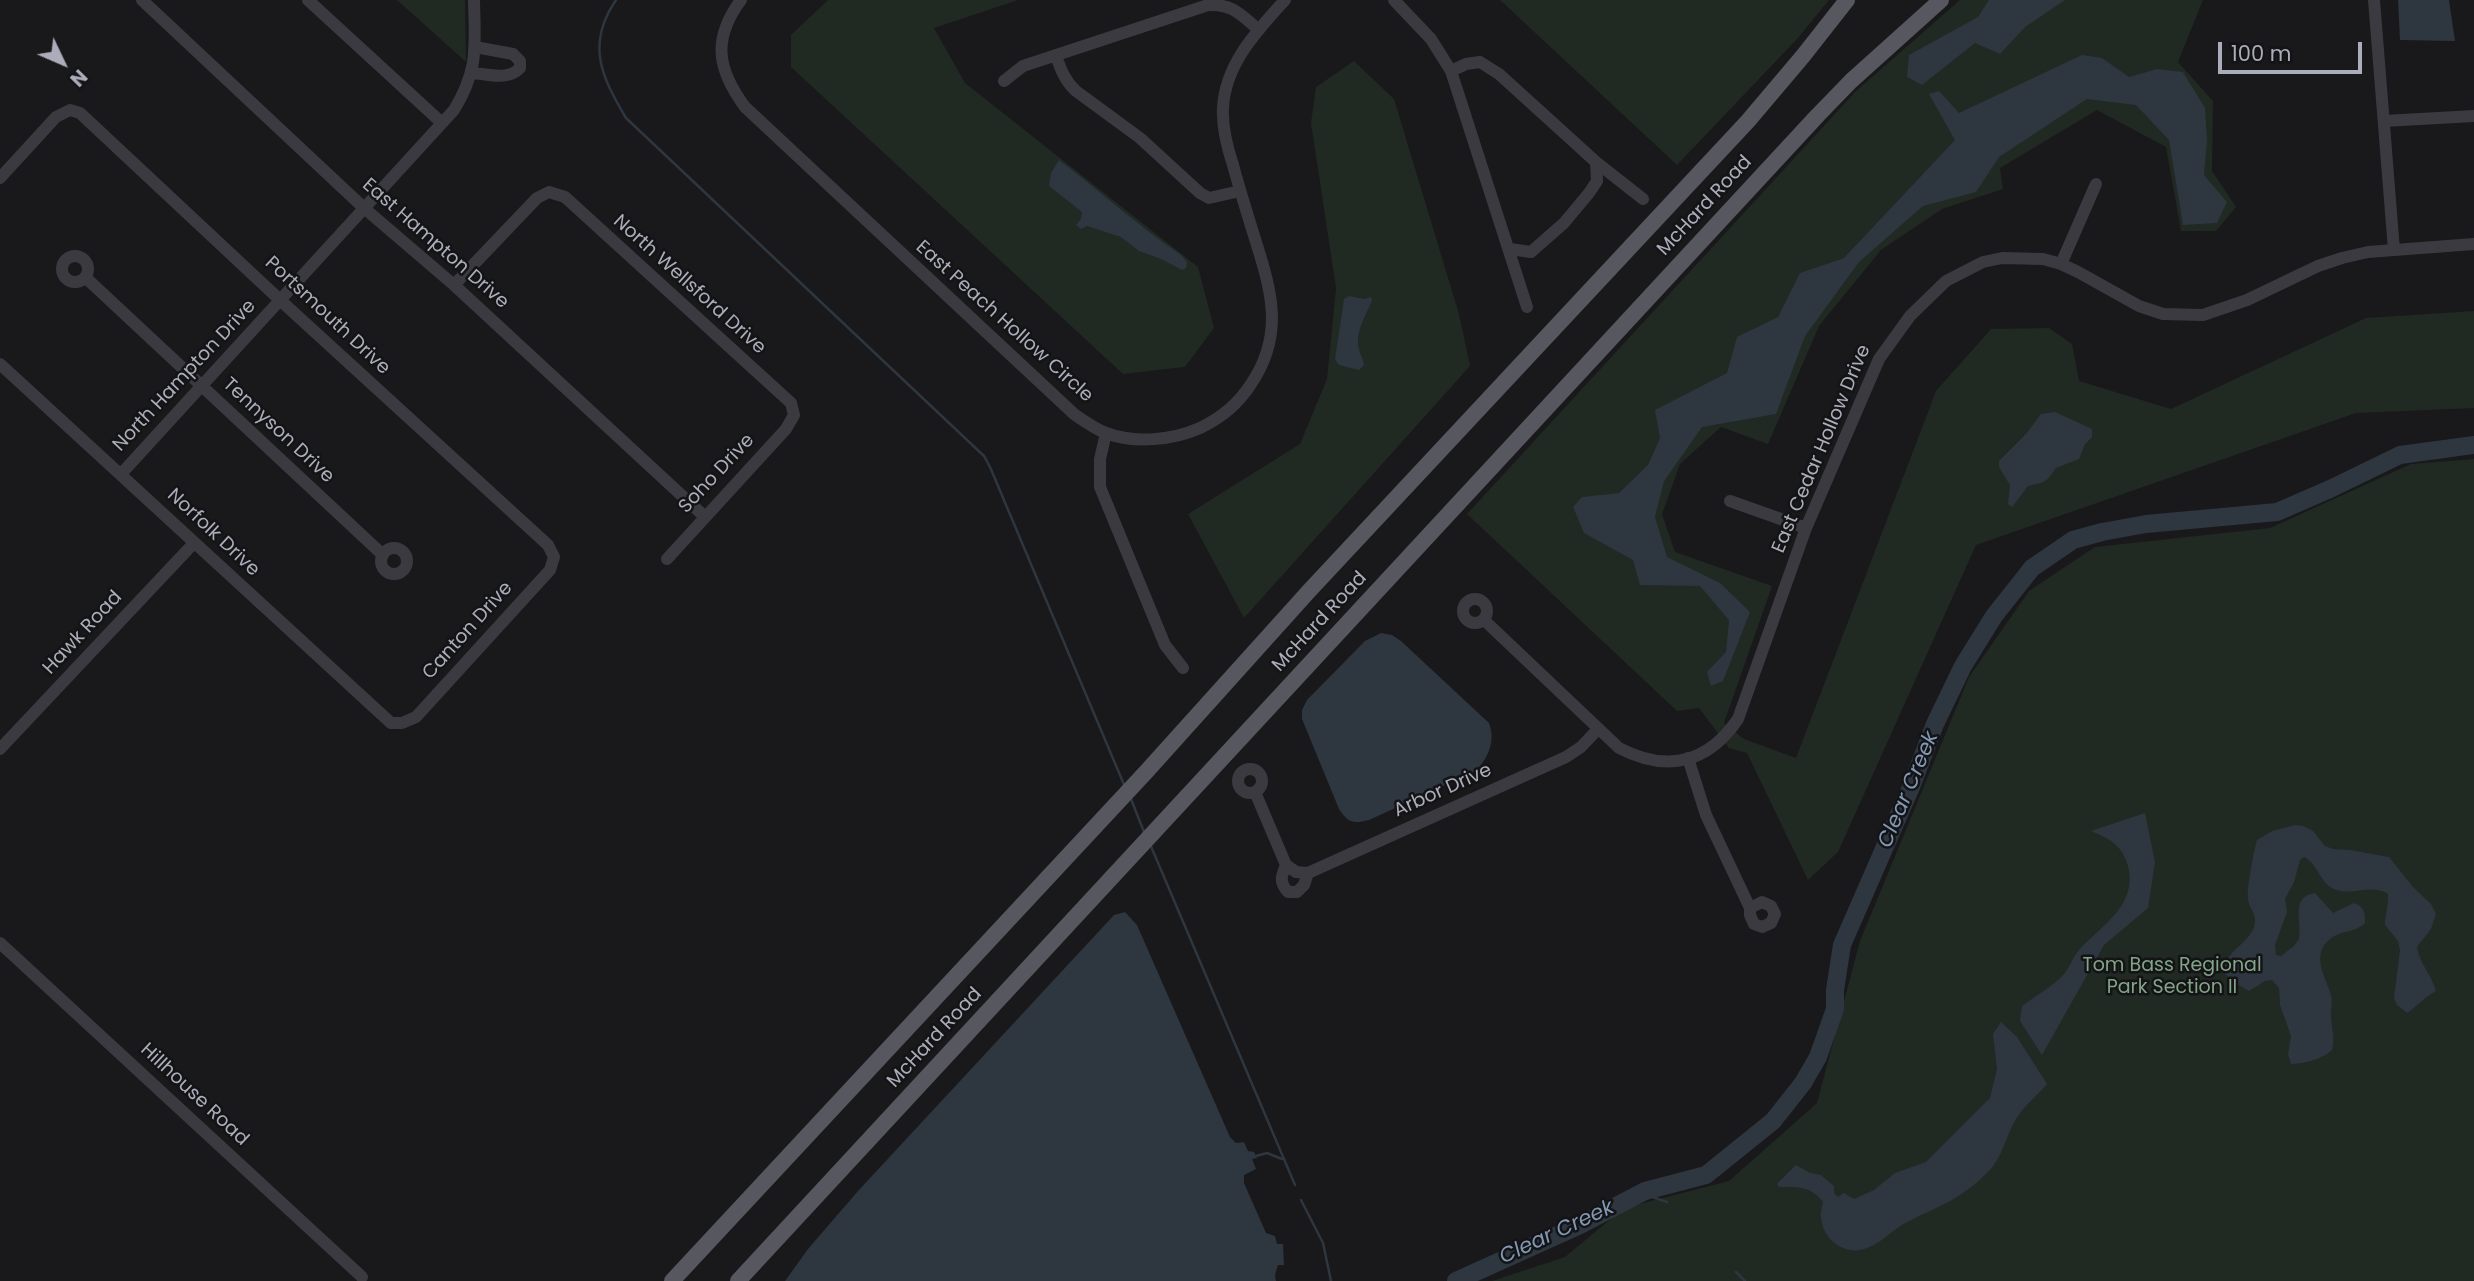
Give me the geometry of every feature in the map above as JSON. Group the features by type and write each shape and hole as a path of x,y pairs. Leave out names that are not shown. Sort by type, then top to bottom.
{"main road":[{"name":"McHard Road","path":"672,1281 1146,772 1309,590 1748,121 1847,0"},
{"name":"McHard Road","path":"738,1281 1818,115 1851,81 1941,0"}],"street":[{"path":"308,0 442,124"},
{"name":"North Hampton Drive","path":"121,474 442,124 462,97 472,73 475,47 474,0"},
{"name":"East Peach Hollow Circle","path":"741,0 726,25 721,58 731,88 745,107 1074,414 1106,433 1150,439 1191,432 1224,414 1257,376 1269,347 1272,301 1224,133 1223,108 1231,72 1259,30 1285,0"},
{"path":"1394,0 1431,39 1451,71 1527,307"},
{"path":"2374,0 2394,250"},
{"name":"East Hampton Drive","path":"149,2 364,208 454,285 704,516"},
{"path":"1004,81 1023,66 1208,5 1224,4 1236,10 1259,30"},
{"path":"472,73 508,76 520,68 520,61 513,54 475,47"},
{"path":"1056,56 1061,71 1076,91 1140,138 1200,193 1209,198 1240,191"},
{"path":"1451,71 1466,64 1480,62 1499,74 1613,177 1629,185 1643,199"},
{"name":"Portsmouth Drive","path":"0,178 56,117 70,110 80,113 548,545 554,556"},
{"path":"2384,121 2474,116"},
{"path":"1510,249 1531,252 1564,223 1597,181 1596,162"},
{"path":"2061,264 2096,184"},
{"name":"North Wellsford Drive","path":"454,285 537,198 549,192 565,197 791,403 794,415"},
{"name":"East Cedar Hollow Drive","path":"1688,758 1698,757 1725,737 1738,719 1806,528 1879,359 1902,325 1927,297 1946,281 1983,262 2015,258 2043,259 2061,264 2139,306 2163,314 2203,315 2247,300 2318,266 2342,258 2368,252 2474,244"},
{"name":"Tennyson Drive","path":"85,277 383,555"},
{"name":"Norfolk Drive","path":"0,364 391,723 402,723"},
{"name":"Soho Drive","path":"667,559 786,429 794,415"},
{"path":"1106,433 1099,475 1106,505 1165,645 1182,668"},
{"path":"1730,501 1806,528"},
{"name":"Hawk Road","path":"0,749 194,543"},
{"name":"Canton Drive","path":"402,723 416,717 550,570 554,556"},
{"path":"1484,620 1619,748 1633,755 1659,761 1688,758 1706,815 1750,908"},
{"name":"Arbor Drive","path":"1255,792 1297,870 1566,758 1598,729"},
{"name":"Hillhouse Road","path":"0,943 362,1277"}],"green space":[{"path":"397,0 465,0 466,62"},
{"path":"828,0 1018,0 934,28 965,83 1198,267 1214,328 1185,367 1123,374 791,67 791,35"},
{"path":"1500,0 1829,0 1798,38 1677,165"},
{"path":"1960,0 2203,0 2178,62 2213,101 2212,171 2236,207 2216,231 2181,231 2166,147 2097,110 2000,168 2003,189 1942,209 1881,250 1819,326 1768,444 1721,427 1680,464 1662,514 1675,552 1772,586 1724,723 1744,739 1796,758 1936,391 1991,329 2049,328 2072,344 2079,381 2171,409 2366,318 2474,311 2474,408 2356,413 1976,545 1838,852 1808,880 1747,753 1729,748 1699,708 1677,711 1467,514 1856,91"},
{"path":"1354,61 1394,99 1459,314 1470,366 1244,618 1188,514 1300,444 1327,379 1336,288 1311,123 1316,87"},
{"name":"Tom Bass Regional Park Section II","path":"2474,459 2474,1281 1492,1281 1565,1257 1624,1208 1729,1181 1817,1103 1860,941 1969,677 2029,591 2095,547 2270,528 2411,464"}],"shaded area":[{"path":"1989,0 2065,0 2025,27 2000,54 1975,43 1922,85 1907,77 1909,55 1978,17"},
{"path":"2398,0 2449,0 2455,41 2400,40"},
{"path":"2082,55 2102,58 2129,77 2157,69 2183,72 2205,108 2207,141 2204,175 2227,202 2217,223 2183,225 2169,140 2136,105 2087,99 1999,157 1976,192 1923,206 1859,262 1805,336 1776,414 1702,427 1664,481 1655,517 1667,557 1720,583 1750,612 1723,681 1711,686 1707,672 1726,652 1729,620 1700,586 1640,585 1633,560 1584,533 1573,507 1582,497 1619,493 1648,465 1660,438 1655,410 1727,373 1737,337 1778,317 1800,273 1844,258 1955,140 1929,94 1939,91 1959,113"},
{"path":"1059,160 1181,255 1187,262 1186,268 1182,270 1139,251 1121,237 1087,226 1081,229 1076,225 1082,212 1049,186 1051,173"},
{"path":"1349,296 1364,299 1371,297 1372,300 1359,330 1358,346 1364,365 1359,370 1339,365 1335,359 1344,299"},
{"path":"2055,412 2092,429 2092,437 2085,444 2079,459 2056,468 2048,479 2041,483 2028,486 2012,507 2008,504 2010,485 1999,467 1999,461 2026,434 2041,414"},
{"path":"1381,633 1392,635 1401,641 1489,723 1492,736 1487,755 1476,771 1369,820 1355,822 1348,820 1339,809 1302,719 1302,710 1307,700 1365,641"},
{"path":"2145,813 2155,862 2148,908 2104,945 2042,1055 2020,1021 2022,1006 2061,978 2079,950 2116,913 2128,892 2128,866 2119,848 2091,831"},
{"path":"2295,825 2313,831 2325,846 2333,849 2389,857 2431,904 2436,914 2431,929 2417,947 2436,991 2407,1013 2397,1005 2394,998 2400,950 2398,941 2385,925 2388,894 2375,890 2347,892 2334,889 2304,857 2300,860 2294,882 2285,899 2287,912 2275,945 2276,955 2281,956 2299,939 2300,904 2307,895 2315,893 2333,913 2354,903 2364,911 2365,923 2334,936 2321,952 2321,966 2332,998 2332,1050 2313,1060 2291,1064 2288,1054 2291,1036 2280,1005 2279,988 2272,980 2265,981 2249,991 2223,972 2228,958 2247,939 2254,927 2248,895 2257,840 2272,831"},
{"path":"1125,912 1137,925 1230,1137 1236,1143 1244,1142 1248,1151 1254,1152 1257,1158 1252,1159 1256,1169 1244,1175 1244,1183 1266,1233 1275,1236 1277,1244 1283,1244 1284,1265 1278,1265 1276,1281 785,1281 808,1249 858,1191 1114,915"},
{"path":"2001,1022 2017,1037 2047,1084 2018,1116 1993,1166 1950,1201 1902,1225 1872,1246 1851,1250 1837,1245 1823,1226 1823,1202 1814,1193 1804,1189 1779,1187 1777,1184 1796,1165 1810,1173 1821,1175 1834,1186 1834,1193 1838,1197 1844,1193 1854,1199 1874,1190 1895,1173 1926,1162 1990,1098 1997,1069 1993,1034"}],"waterway":[{"path":"616,0 601,31 600,60 610,88 626,118 984,456 1125,787"},
{"name":"Clear Creek","path":"1456,1281 1580,1225 1645,1191 1706,1175 1773,1121 1803,1083 1818,1057 1835,1009 1842,945 1911,787 1935,724 1963,666 1994,616 2032,568 2073,540 2146,524 2277,512 2400,455 2474,445"},
{"path":"1131,799 1144,832"},
{"path":"1150,844 1295,1185"},
{"path":"1256,1156 1267,1153 1282,1159"},
{"path":"1645,1191 1667,1202"},
{"path":"1301,1200 1323,1243 1331,1281"},
{"path":"1736,1272 1745,1281"}]}
